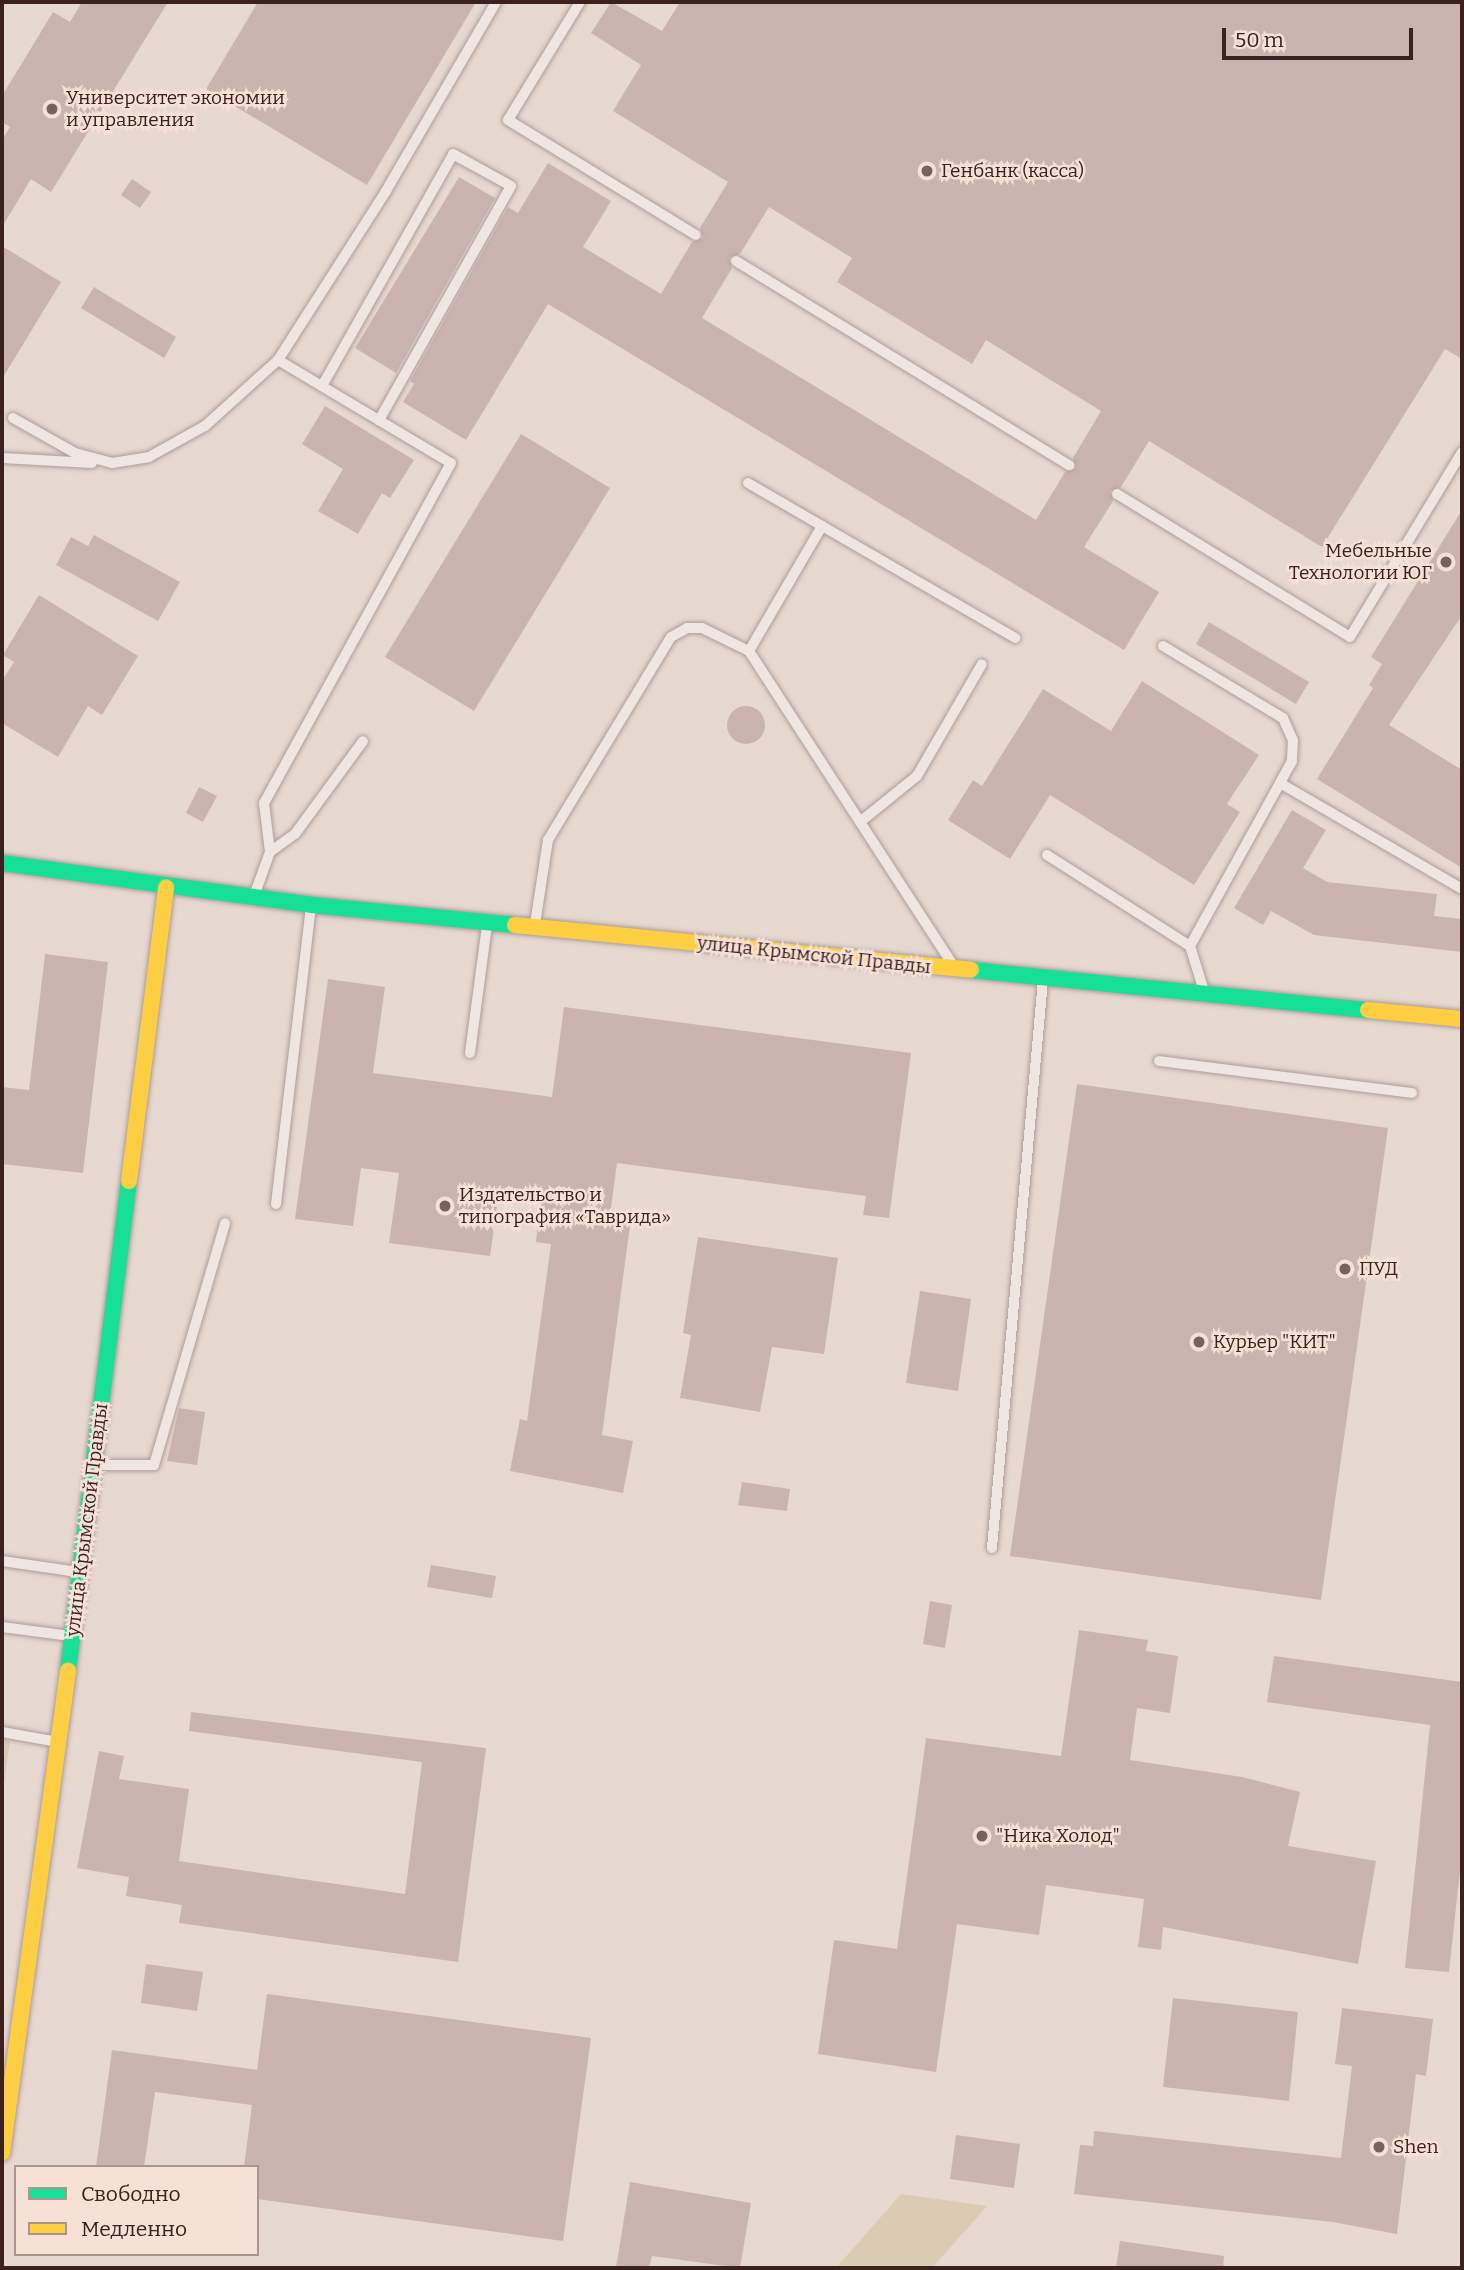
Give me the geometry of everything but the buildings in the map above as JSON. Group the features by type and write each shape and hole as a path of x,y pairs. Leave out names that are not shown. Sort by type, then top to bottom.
{"street":[{"name":"улица Крымской Правды","path":"2,863 312,905 1462,1019"},
{"name":"улица Крымской Правды","path":"2,2152 73,1636 166,887"}],"lane":[{"path":"2,458 112,463 149,457 205,426 278,360 386,191 496,2"},
{"path":"580,2 508,120 695,235"},
{"path":"322,386 453,154 511,186 379,420"},
{"path":"736,261 1069,465"},
{"path":"254,898 270,852 264,803 451,464 278,360"},
{"path":"12,418 75,453 112,463"},
{"path":"1117,494 1350,637 1462,452"},
{"path":"748,483 1015,638"},
{"path":"749,650 822,526"},
{"path":"534,927 548,840 671,637 687,628 702,628 749,650 956,969"},
{"path":"1163,646 1283,718 1293,740 1292,761 1189,946"},
{"path":"860,822 917,776 982,664"},
{"path":"270,852 295,834 363,741"},
{"path":"1280,783 1462,889"},
{"path":"1047,855 1189,946 1205,994"},
{"path":"276,1204 312,905"},
{"path":"470,1053 488,922"},
{"path":"992,1548 1044,978"},
{"path":"1159,1061 1412,1093"},
{"path":"94,1465 154,1465 225,1223"},
{"path":"2,1562 81,1573"},
{"path":"2,1628 73,1636"},
{"path":"2,1732 59,1742"}],"shaded area":[{"path":"2,1739 10,1741 2,1795"},
{"path":"901,2194 987,2206 932,2268 836,2268"}],"traffic: fast":[{"path":"2,863 312,905 515,925"},
{"path":"971,970 1368,1010"},
{"path":"68,1670 129,1181"}],"traffic: slow":[{"path":"129,1181 166,887"},
{"path":"515,925 971,970"},
{"path":"1368,1010 1462,1019"},
{"path":"2,2153 68,1670"}],"place":[{"name":"Университет экономии и управления","path":"52,109"},
{"name":"Генбанк (касса)","path":"927,171"},
{"name":"Мебельные Технологии ЮГ","path":"1446,562"},
{"name":"Издательство и типография «Таврида»","path":"445,1206"},
{"name":"ПУД","path":"1345,1269"},
{"name":"Курьер \"КИТ\"","path":"1199,1342"},
{"name":"\"Ника Холод\"","path":"982,1836"},
{"name":"Shen","path":"1379,2147"}]}
